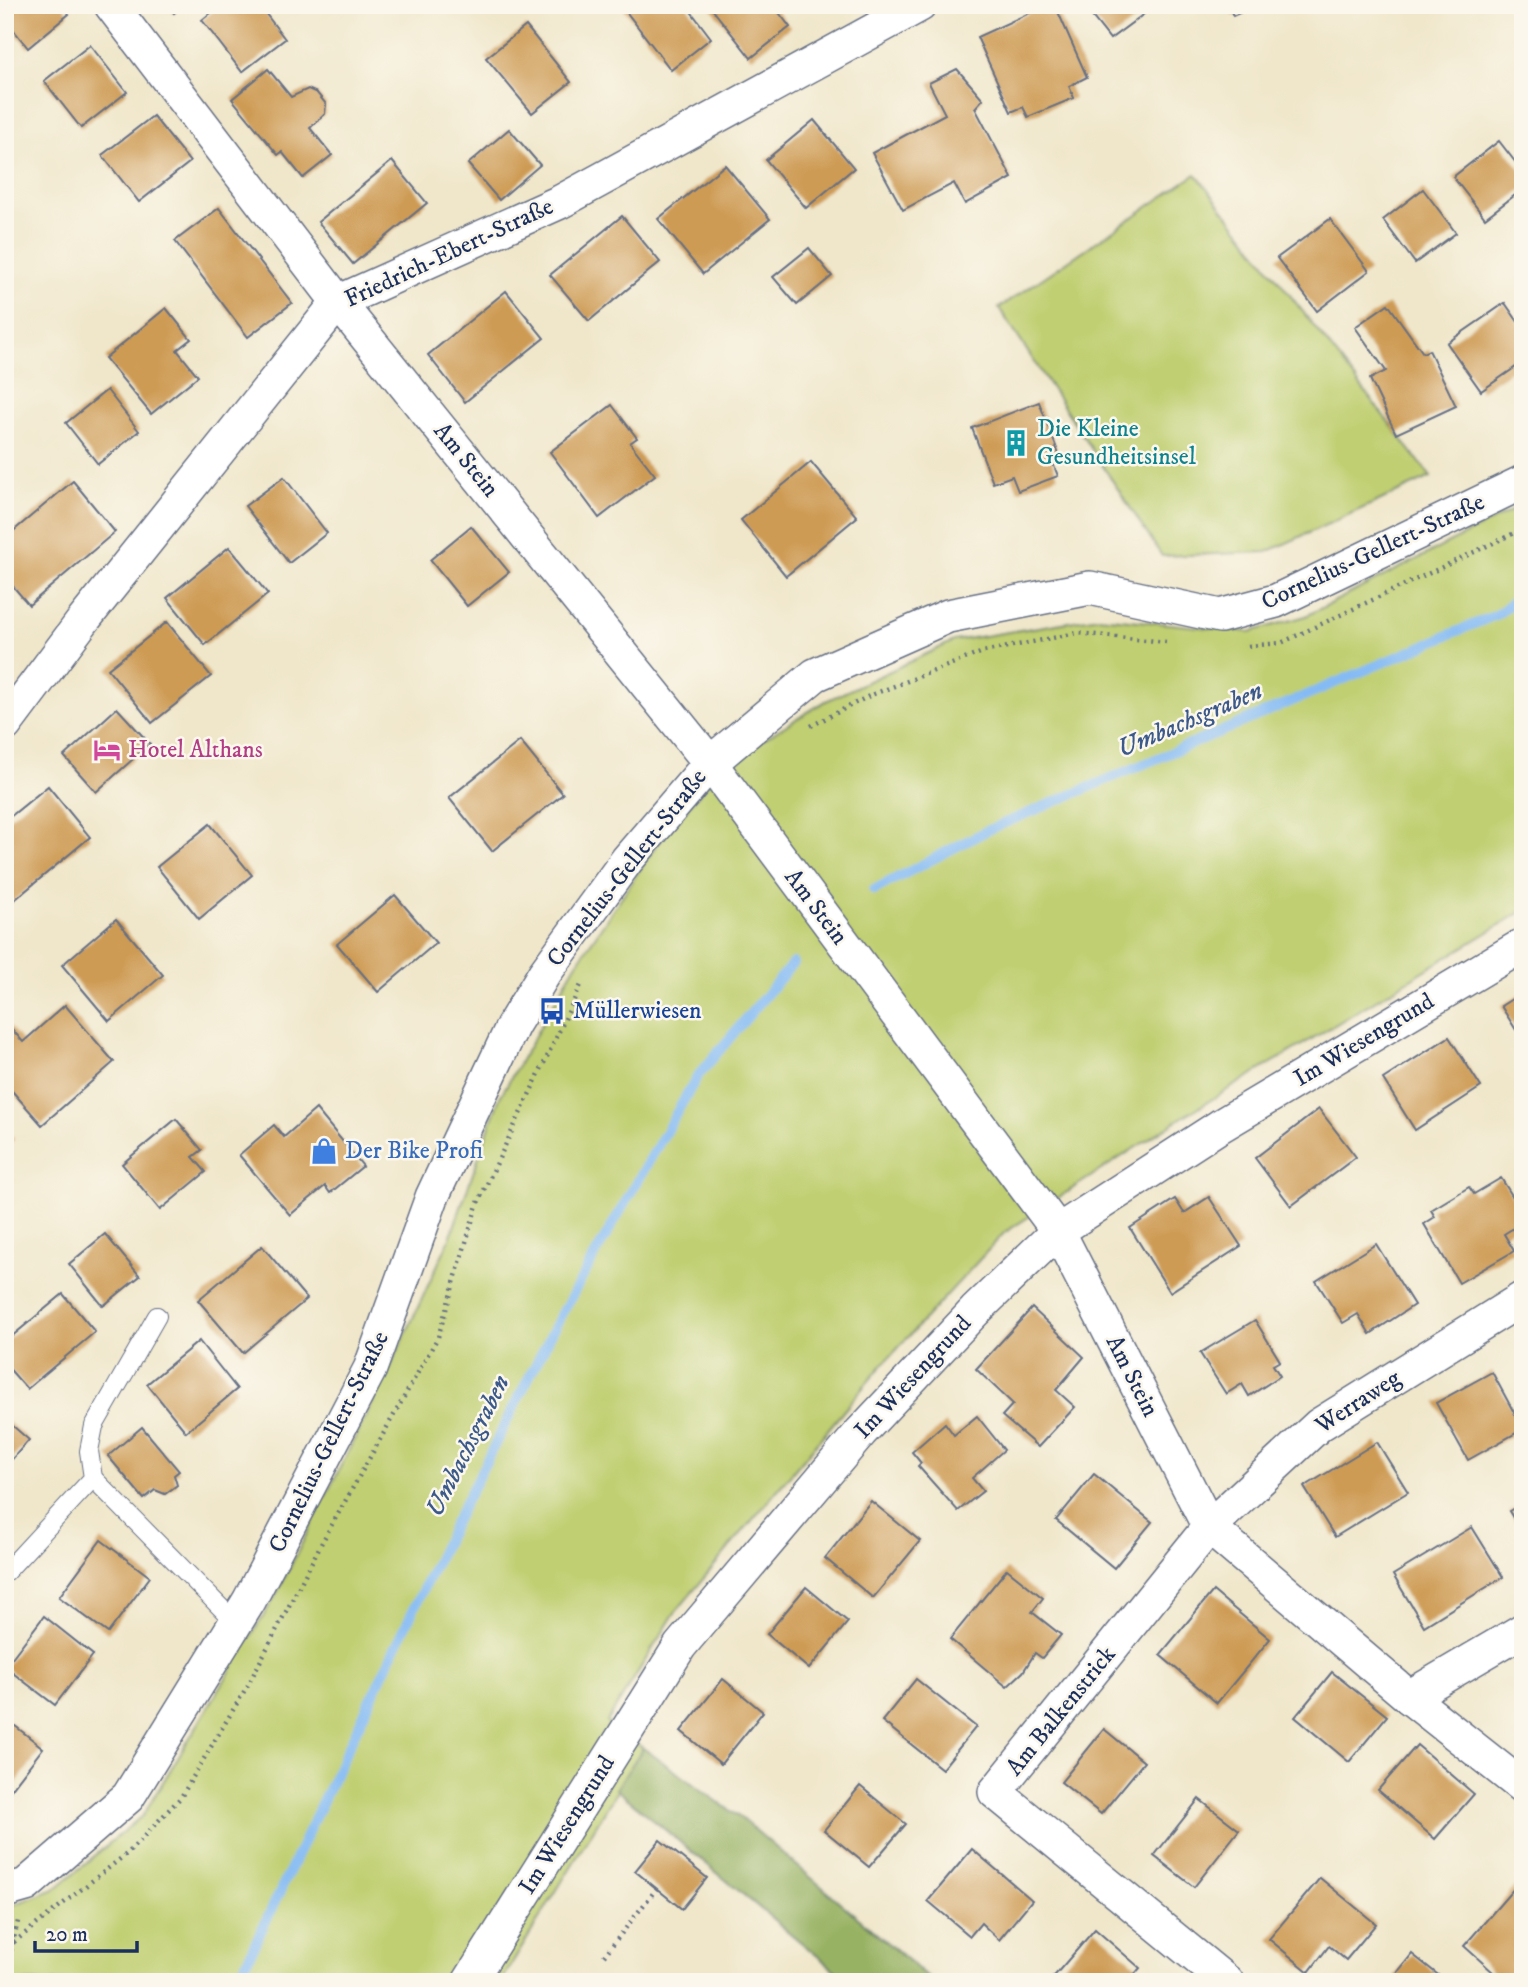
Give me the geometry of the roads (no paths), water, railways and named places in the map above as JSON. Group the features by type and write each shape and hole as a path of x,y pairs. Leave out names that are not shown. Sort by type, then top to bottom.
{"street":[{"name":"Am Stein","path":"111,5 338,302 710,763 1058,1231 1209,1527 1409,1697 1523,1787"},
{"name":"Friedrich-Ebert-Straße","path":"5,724 82,622 338,302 560,202 920,5"},
{"name":"Cornelius-Gellert-Straße","path":"16,1888 128,1797 236,1623 370,1368 432,1196 513,1025 544,974 627,860 710,763 815,675 948,616 1090,588 1220,616 1276,601 1523,482"},
{"name":"Im Wiesengrund","path":"469,1982 680,1646 861,1432 975,1311 1058,1231 1220,1126 1523,945"},
{"name":"Werraweg","path":"1209,1527 1319,1425 1523,1298"},
{"name":"Am Balkenstrick","path":"1209,1527 995,1792 1227,1982"},
{"path":"1409,1697 1523,1630"}],"lane":[{"path":"157,1316 94,1426 89,1451 93,1478 236,1623"},
{"path":"5,1573 93,1478"}],"waterway":[{"name":"Umbachsgraben","path":"874,890 986,831 1498,614 1523,593"},
{"name":"Umbachsgraben","path":"237,1982 453,1526 562,1313 697,1077 793,963"}],"place":[{"name":"Die Kleine Gesundheitsinsel","path":"1016,443"},
{"name":"Hotel Althans","path":"107,750"},
{"name":"Müllerwiesen","path":"552,1011"},
{"name":"Der Bike Profi","path":"324,1151"}]}
